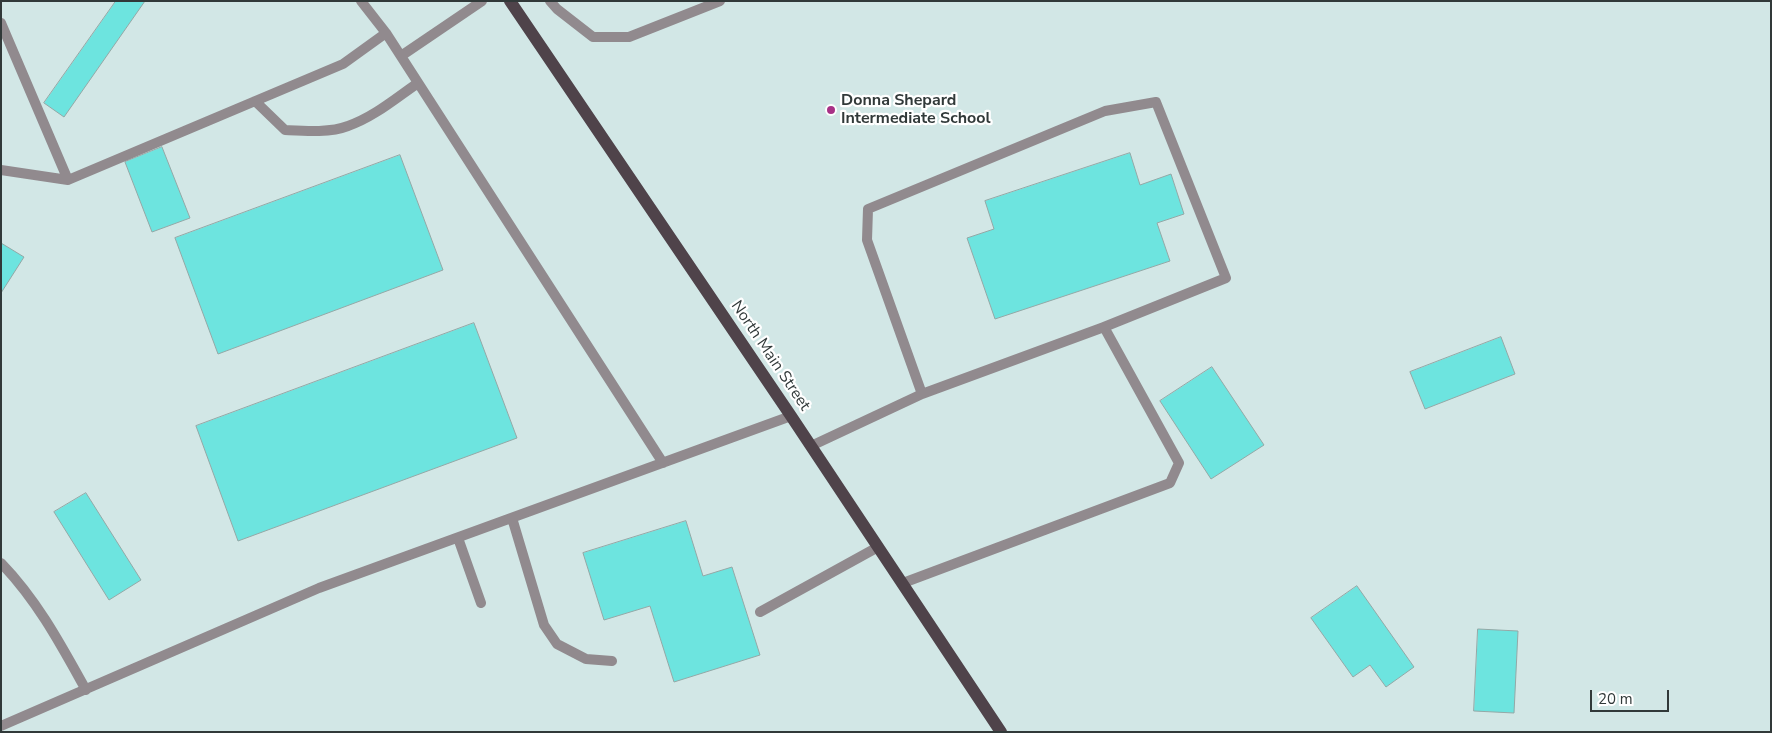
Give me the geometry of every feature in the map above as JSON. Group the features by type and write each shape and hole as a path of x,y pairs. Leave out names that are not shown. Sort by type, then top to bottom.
{"main road":[{"name":"North Main Street","path":"510,1 791,416 1001,732"}],"lane":[{"path":"361,1 386,33 663,463"},
{"path":"401,56 482,1"},
{"path":"550,1 557,10 593,37 629,37 720,1"},
{"path":"1,23 68,180"},
{"path":"1,170 68,180 343,64 386,33"},
{"path":"255,101 286,130 309,132 346,127 372,115 418,83"},
{"path":"811,446 922,394 1226,278 1156,102 1105,110 868,209 867,240 922,394"},
{"path":"903,583 1170,483 1179,463 1104,326"},
{"path":"1,726 319,588 791,416"},
{"path":"512,518 544,625 558,644 586,660 612,661"},
{"path":"458,538 481,603"},
{"path":"760,612 878,547"},
{"path":"1,563 20,583 55,635 86,690"}],"building":[{"path":"116,1 145,1 64,117 44,103"},
{"path":"162,147 190,218 152,232 125,162"},
{"path":"1130,153 1140,185 1171,174 1184,214 1157,223 1170,261 995,319 967,238 994,229 985,201"},
{"path":"400,155 443,270 218,354 175,238"},
{"path":"1,243 24,257 1,293"},
{"path":"474,323 517,438 238,541 196,426"},
{"path":"1501,337 1515,374 1425,409 1410,372"},
{"path":"1212,367 1264,445 1211,479 1160,401"},
{"path":"86,493 141,580 109,600 54,512"},
{"path":"686,521 703,576 732,567 760,655 674,682 650,606 604,620 583,553"},
{"path":"1357,586 1414,667 1386,687 1370,665 1353,677 1311,618"},
{"path":"1478,629 1518,631 1514,713 1474,711"}],"place":[{"name":"Donna Shepard Intermediate School","path":"831,110"}]}
